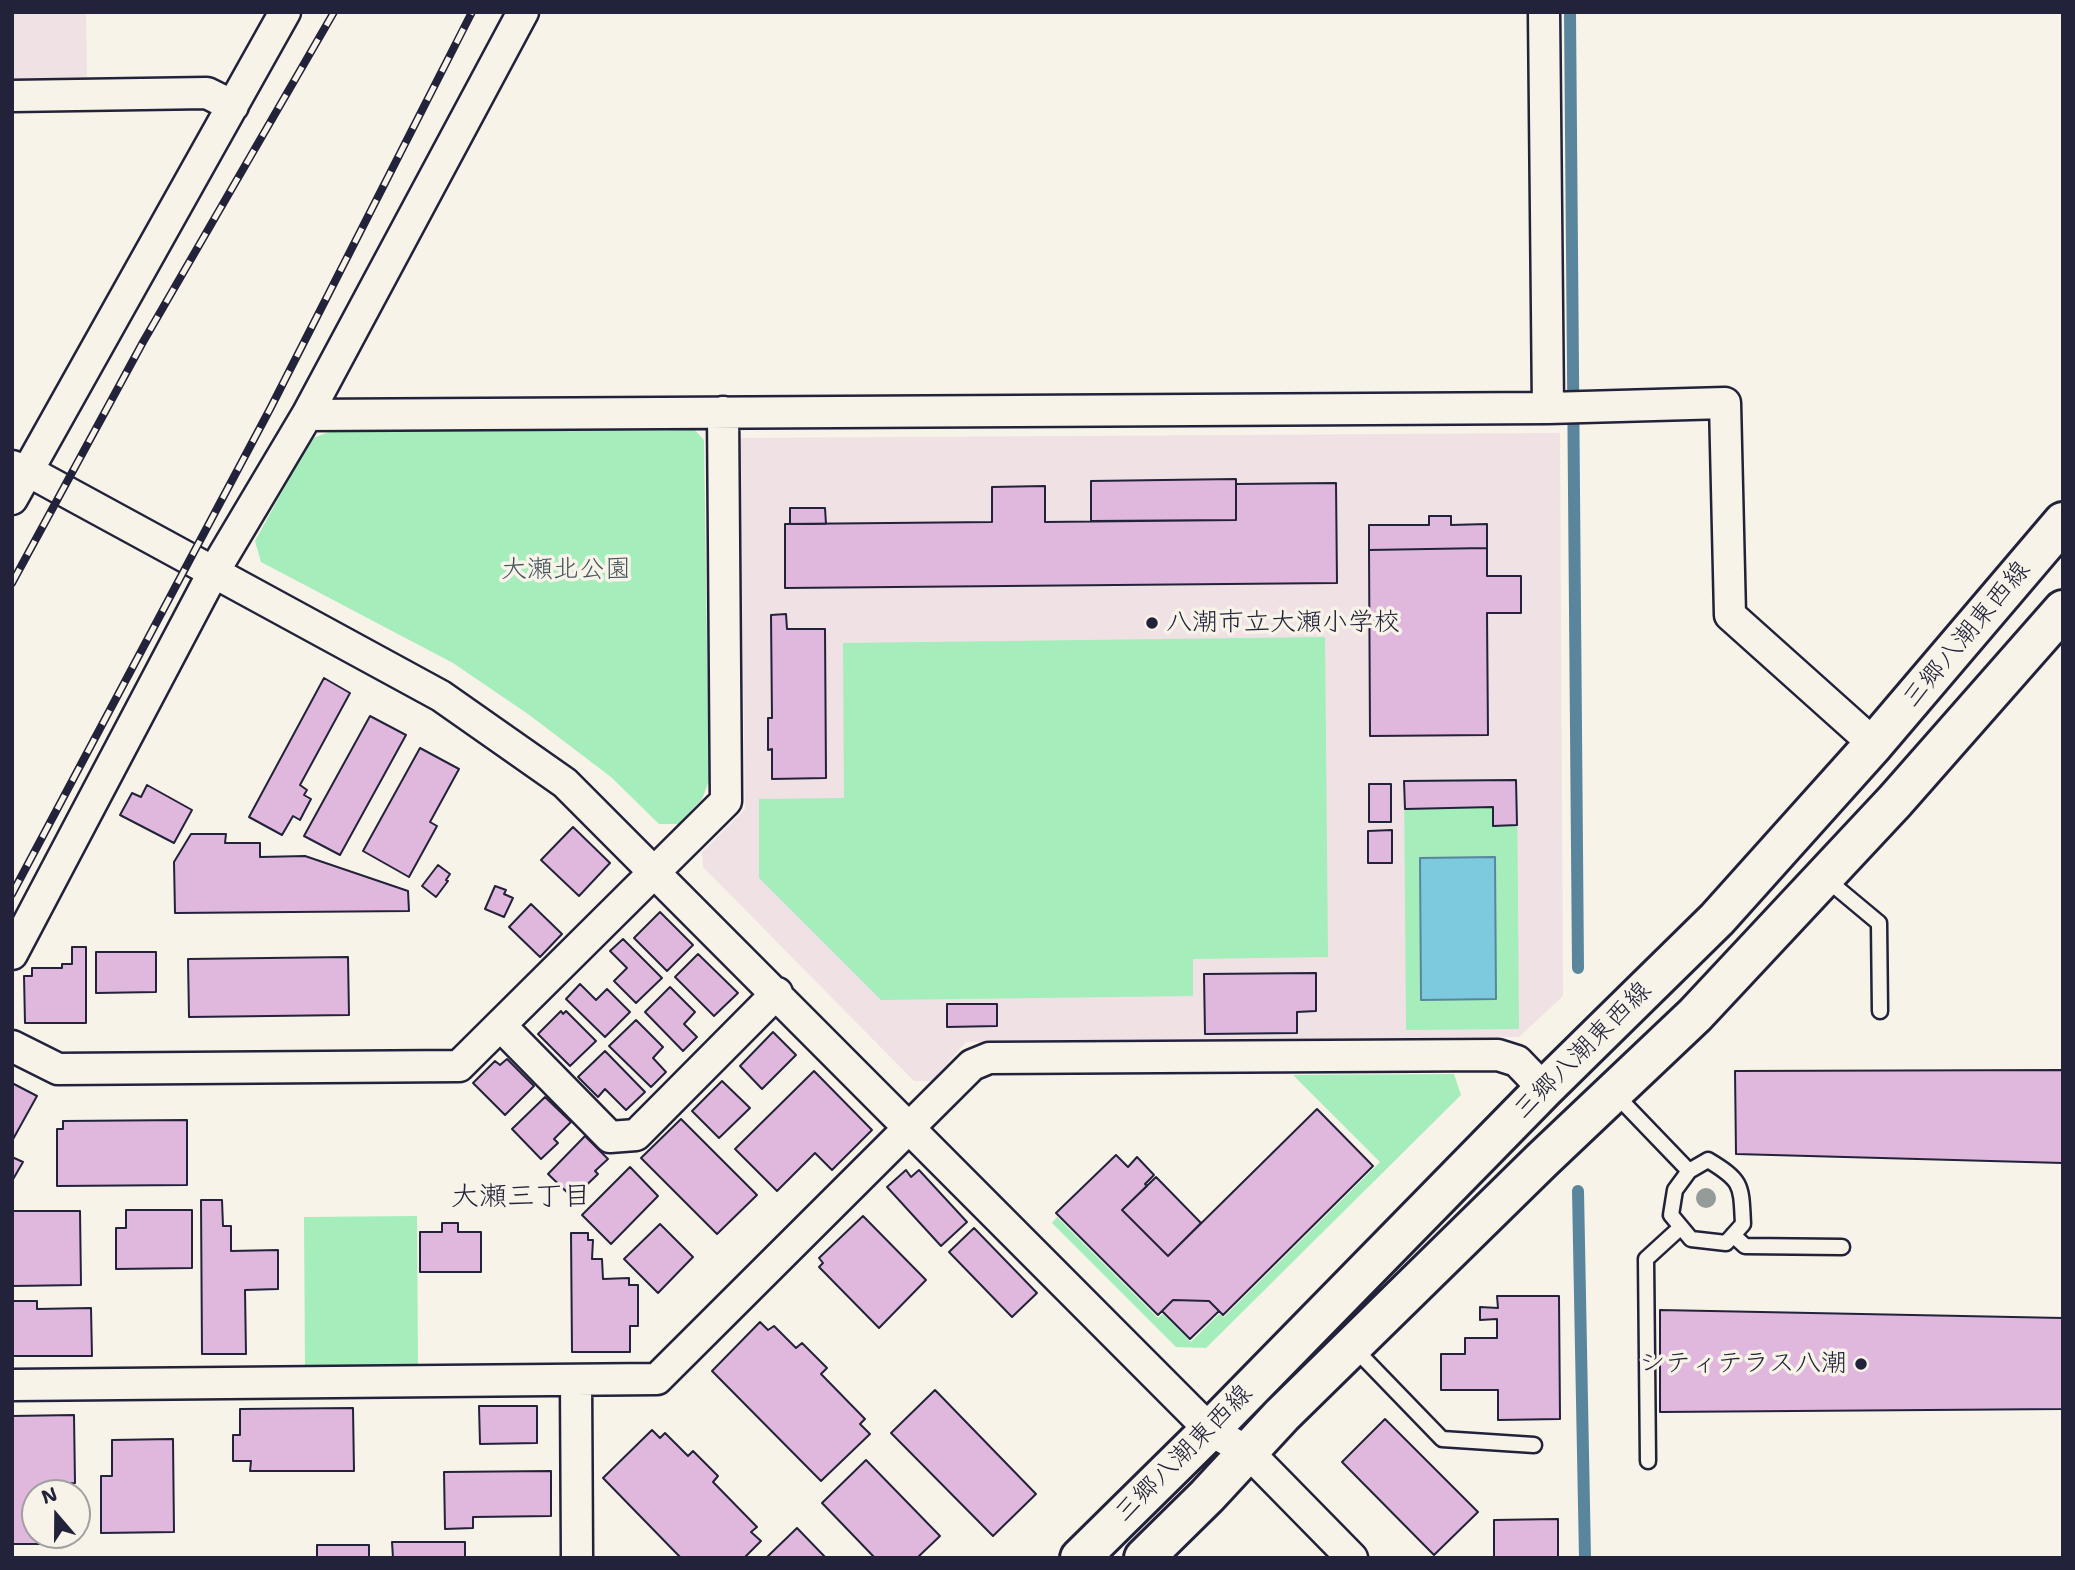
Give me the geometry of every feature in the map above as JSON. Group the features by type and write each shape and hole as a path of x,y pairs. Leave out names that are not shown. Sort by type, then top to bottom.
{"street":[{"path":"12,499 20,469 233,106 285,12"},
{"path":"12,954 214,573 307,415 523,12"},
{"path":"1544,12 1548,408"},
{"path":"12,96 207,93 233,106"},
{"path":"307,415 1548,408 1725,403 1730,615 1874,744"},
{"path":"12,1046 58,1069 459,1066 726,802 723,412"},
{"path":"20,469 441,696 565,783 778,993 1210,1430 1248,1452 1352,1558"},
{"name":"三郷八潮東西線","path":"1080,1558 1210,1430 1544,1089 1717,919 1874,744 2063,522"},
{"name":"三郷八潮東西線","path":"1144,1558 1282,1415 1695,1015 2059,622"},
{"path":"501,1026 610,1137 636,1135 778,993"},
{"path":"12,1385 657,1379 972,1065 989,1058 1498,1055 1517,1061 1544,1089"},
{"path":"576,1381 577,1558"}],"lane":[{"path":"1824,877 1879,923 1880,1011"},
{"path":"1613,1092 1689,1171"},
{"path":"1708,1160 1729,1172 1742,1190 1743,1224 1726,1243 1691,1239 1681,1227 1671,1215 1675,1190 1689,1171 1708,1160"},
{"path":"1648,1461 1646,1259 1681,1227"},
{"path":"1733,1235 1745,1246 1842,1247"},
{"path":"1353,1347 1442,1439 1534,1445"}],"shaded area":[{"path":"12,12 86,12 87,78 12,80"},
{"name":"八潮市立大瀬小学校","path":"1560,433 1563,996 1519,1037 966,1042 932,1081 914,1081 703,867 702,852 745,809 740,438"}],"green space":[{"name":"大瀬北公園","path":"693,428 704,440 709,781 702,799 678,824 659,824 611,777 528,714 453,663 261,562 255,541 311,439 331,431"},
{"path":"1325,637 1328,957 1193,959 1193,996 881,1000 759,878 759,799 844,798 843,643"},
{"path":"1517,779 1519,1029 1406,1030 1404,780"},
{"path":"1454,1074 1461,1095 1206,1348 1176,1347 1052,1223 1057,1217 1158,1318 1163,1314 1191,1342 1219,1314 1224,1317 1380,1162 1293,1075"},
{"path":"417,1216 418,1366 305,1367 304,1217"}],"water":[{"path":"1495,857 1496,999 1421,1000 1420,858"}],"building":[{"path":"1236,479 1236,520 1091,521 1091,481"},
{"path":"1336,483 1337,583 785,588 785,524 992,522 992,487 1045,486 1045,522 1236,520 1236,484"},
{"path":"790,508 825,508 826,524 790,524"},
{"path":"1429,516 1451,516 1451,525 1487,524 1487,548 1369,550 1369,525 1429,525"},
{"path":"1487,548 1487,576 1521,576 1521,613 1487,613 1488,735 1370,736 1369,550"},
{"path":"786,614 787,629 825,629 826,778 772,779 772,749 768,750 768,718 772,718 771,615"},
{"path":"324,678 350,693 300,785 307,790 304,795 311,799 300,820 293,816 282,835 249,817"},
{"path":"370,716 406,735 340,855 304,836"},
{"path":"420,748 459,769 430,822 437,826 409,877 363,851"},
{"path":"1516,780 1517,825 1493,826 1493,807 1405,809 1404,781"},
{"path":"1369,784 1391,784 1391,822 1369,822"},
{"path":"147,785 192,810 174,843 120,815 132,793 141,797"},
{"path":"573,827 610,863 579,896 541,860"},
{"path":"1392,830 1392,863 1368,863 1368,831"},
{"path":"191,834 226,834 225,843 260,843 260,857 305,856 408,891 409,911 175,913 174,862"},
{"path":"438,865 450,874 436,897 422,886"},
{"path":"495,886 506,890 504,894 513,898 504,917 485,909"},
{"path":"531,904 562,934 540,957 509,927"},
{"path":"660,912 693,945 667,971 634,938"},
{"path":"623,939 662,978 636,1003 614,981 627,968 610,951"},
{"path":"72,947 86,947 86,1023 25,1023 24,976 32,976 32,968 62,968 62,964 72,964"},
{"path":"96,952 156,952 156,992 96,993"},
{"path":"698,954 738,993 714,1016 675,977"},
{"path":"348,957 349,1015 189,1017 188,959"},
{"path":"1316,973 1316,1011 1297,1012 1297,1033 1205,1034 1204,974"},
{"path":"580,984 596,1000 607,989 630,1012 605,1037 566,999"},
{"path":"670,987 695,1012 684,1024 697,1037 683,1051 645,1012"},
{"path":"947,1004 997,1004 997,1026 947,1027"},
{"path":"561,1011 563,1014 566,1011 596,1041 570,1066 538,1034"},
{"path":"636,1020 663,1047 653,1058 666,1072 651,1087 609,1046"},
{"path":"773,1032 796,1055 762,1089 740,1066"},
{"path":"605,1051 645,1092 626,1110 605,1089 598,1097 578,1077"},
{"path":"507,1059 534,1086 505,1115 473,1083 495,1061 500,1065"},
{"path":"2063,1070 2063,1163 1736,1154 1735,1071"},
{"path":"814,1071 872,1130 832,1170 815,1153 777,1191 735,1149"},
{"path":"722,1081 750,1108 719,1138 692,1111"},
{"path":"12,1083 37,1096 12,1141"},
{"path":"545,1097 571,1122 554,1139 558,1143 541,1159 512,1129"},
{"path":"1317,1109 1373,1166 1223,1315 1209,1301 1173,1300 1158,1315 1056,1213 1116,1155 1128,1167 1137,1157 1154,1175 1145,1184 1147,1186 1122,1210 1168,1256"},
{"path":"681,1119 757,1195 717,1234 641,1158"},
{"path":"187,1120 187,1185 57,1186 57,1129 63,1129 63,1121"},
{"path":"585,1136 608,1159 595,1171 598,1174 573,1198 548,1174"},
{"path":"12,1157 23,1162 12,1181"},
{"path":"630,1167 658,1196 611,1244 582,1215"},
{"path":"906,1170 911,1177 919,1170 967,1222 941,1246 887,1187"},
{"path":"1156,1177 1201,1223 1168,1256 1122,1210"},
{"path":"201,1200 222,1200 223,1226 231,1226 231,1251 278,1250 278,1289 245,1290 246,1354 202,1354"},
{"path":"126,1210 192,1210 192,1268 116,1269 116,1228 126,1228"},
{"path":"12,1211 80,1211 81,1285 12,1286"},
{"path":"863,1216 926,1280 879,1328 819,1267 823,1263 819,1258"},
{"path":"442,1223 458,1223 458,1232 481,1232 481,1272 420,1272 420,1232 442,1232"},
{"path":"660,1224 693,1257 658,1293 624,1259"},
{"path":"974,1228 1037,1293 1012,1317 949,1252"},
{"path":"571,1233 588,1233 588,1240 593,1240 592,1259 602,1259 603,1279 629,1278 629,1285 638,1285 638,1326 630,1326 630,1352 572,1352"},
{"path":"1497,1296 1559,1296 1560,1419 1498,1420 1498,1390 1441,1390 1441,1354 1465,1354 1465,1338 1497,1338 1497,1319 1480,1320 1480,1307 1498,1308"},
{"path":"1173,1300 1209,1301 1219,1311 1190,1339 1162,1311"},
{"path":"12,1301 37,1301 37,1309 91,1308 92,1356 12,1356"},
{"name":"シティテラス八潮","path":"1660,1310 2063,1318 2063,1409 1660,1412"},
{"path":"760,1322 768,1330 774,1326 796,1348 802,1343 827,1368 821,1374 865,1419 860,1424 870,1434 821,1481 712,1371"},
{"path":"935,1390 1036,1494 993,1536 891,1433"},
{"path":"479,1406 537,1406 537,1443 480,1444"},
{"path":"353,1408 354,1471 250,1471 251,1461 233,1461 233,1435 240,1435 240,1409"},
{"path":"74,1415 75,1479 21,1479 21,1544 12,1544 12,1416"},
{"path":"1385,1419 1478,1512 1434,1555 1342,1462"},
{"path":"652,1430 660,1438 665,1433 688,1456 693,1451 718,1476 713,1482 757,1527 751,1532 761,1541 744,1558 681,1558 603,1478"},
{"path":"173,1439 174,1532 101,1533 101,1476 112,1476 112,1440"},
{"path":"866,1460 940,1536 917,1558 875,1558 822,1503"},
{"path":"551,1471 551,1516 473,1517 473,1528 445,1529 444,1472"},
{"path":"1558,1519 1558,1558 1494,1558 1494,1520"},
{"path":"797,1528 826,1558 766,1558"},
{"path":"392,1542 465,1542 465,1558 393,1558"},
{"path":"317,1545 369,1545 369,1558 317,1558"}],"waterway":[{"path":"1570,12 1578,968"},
{"path":"1578,1191 1585,1558"}],"railway":[{"path":"12,583 143,342 334,12"},
{"path":"12,894 270,409 472,12"}],"place":[{"name":"八潮市立大瀬小学校","path":"1152,623"},
{"name":"シティテラス八潮","path":"1861,1364"}],"district":[{"name":"大瀬三丁目","path":"521,1198"}]}
